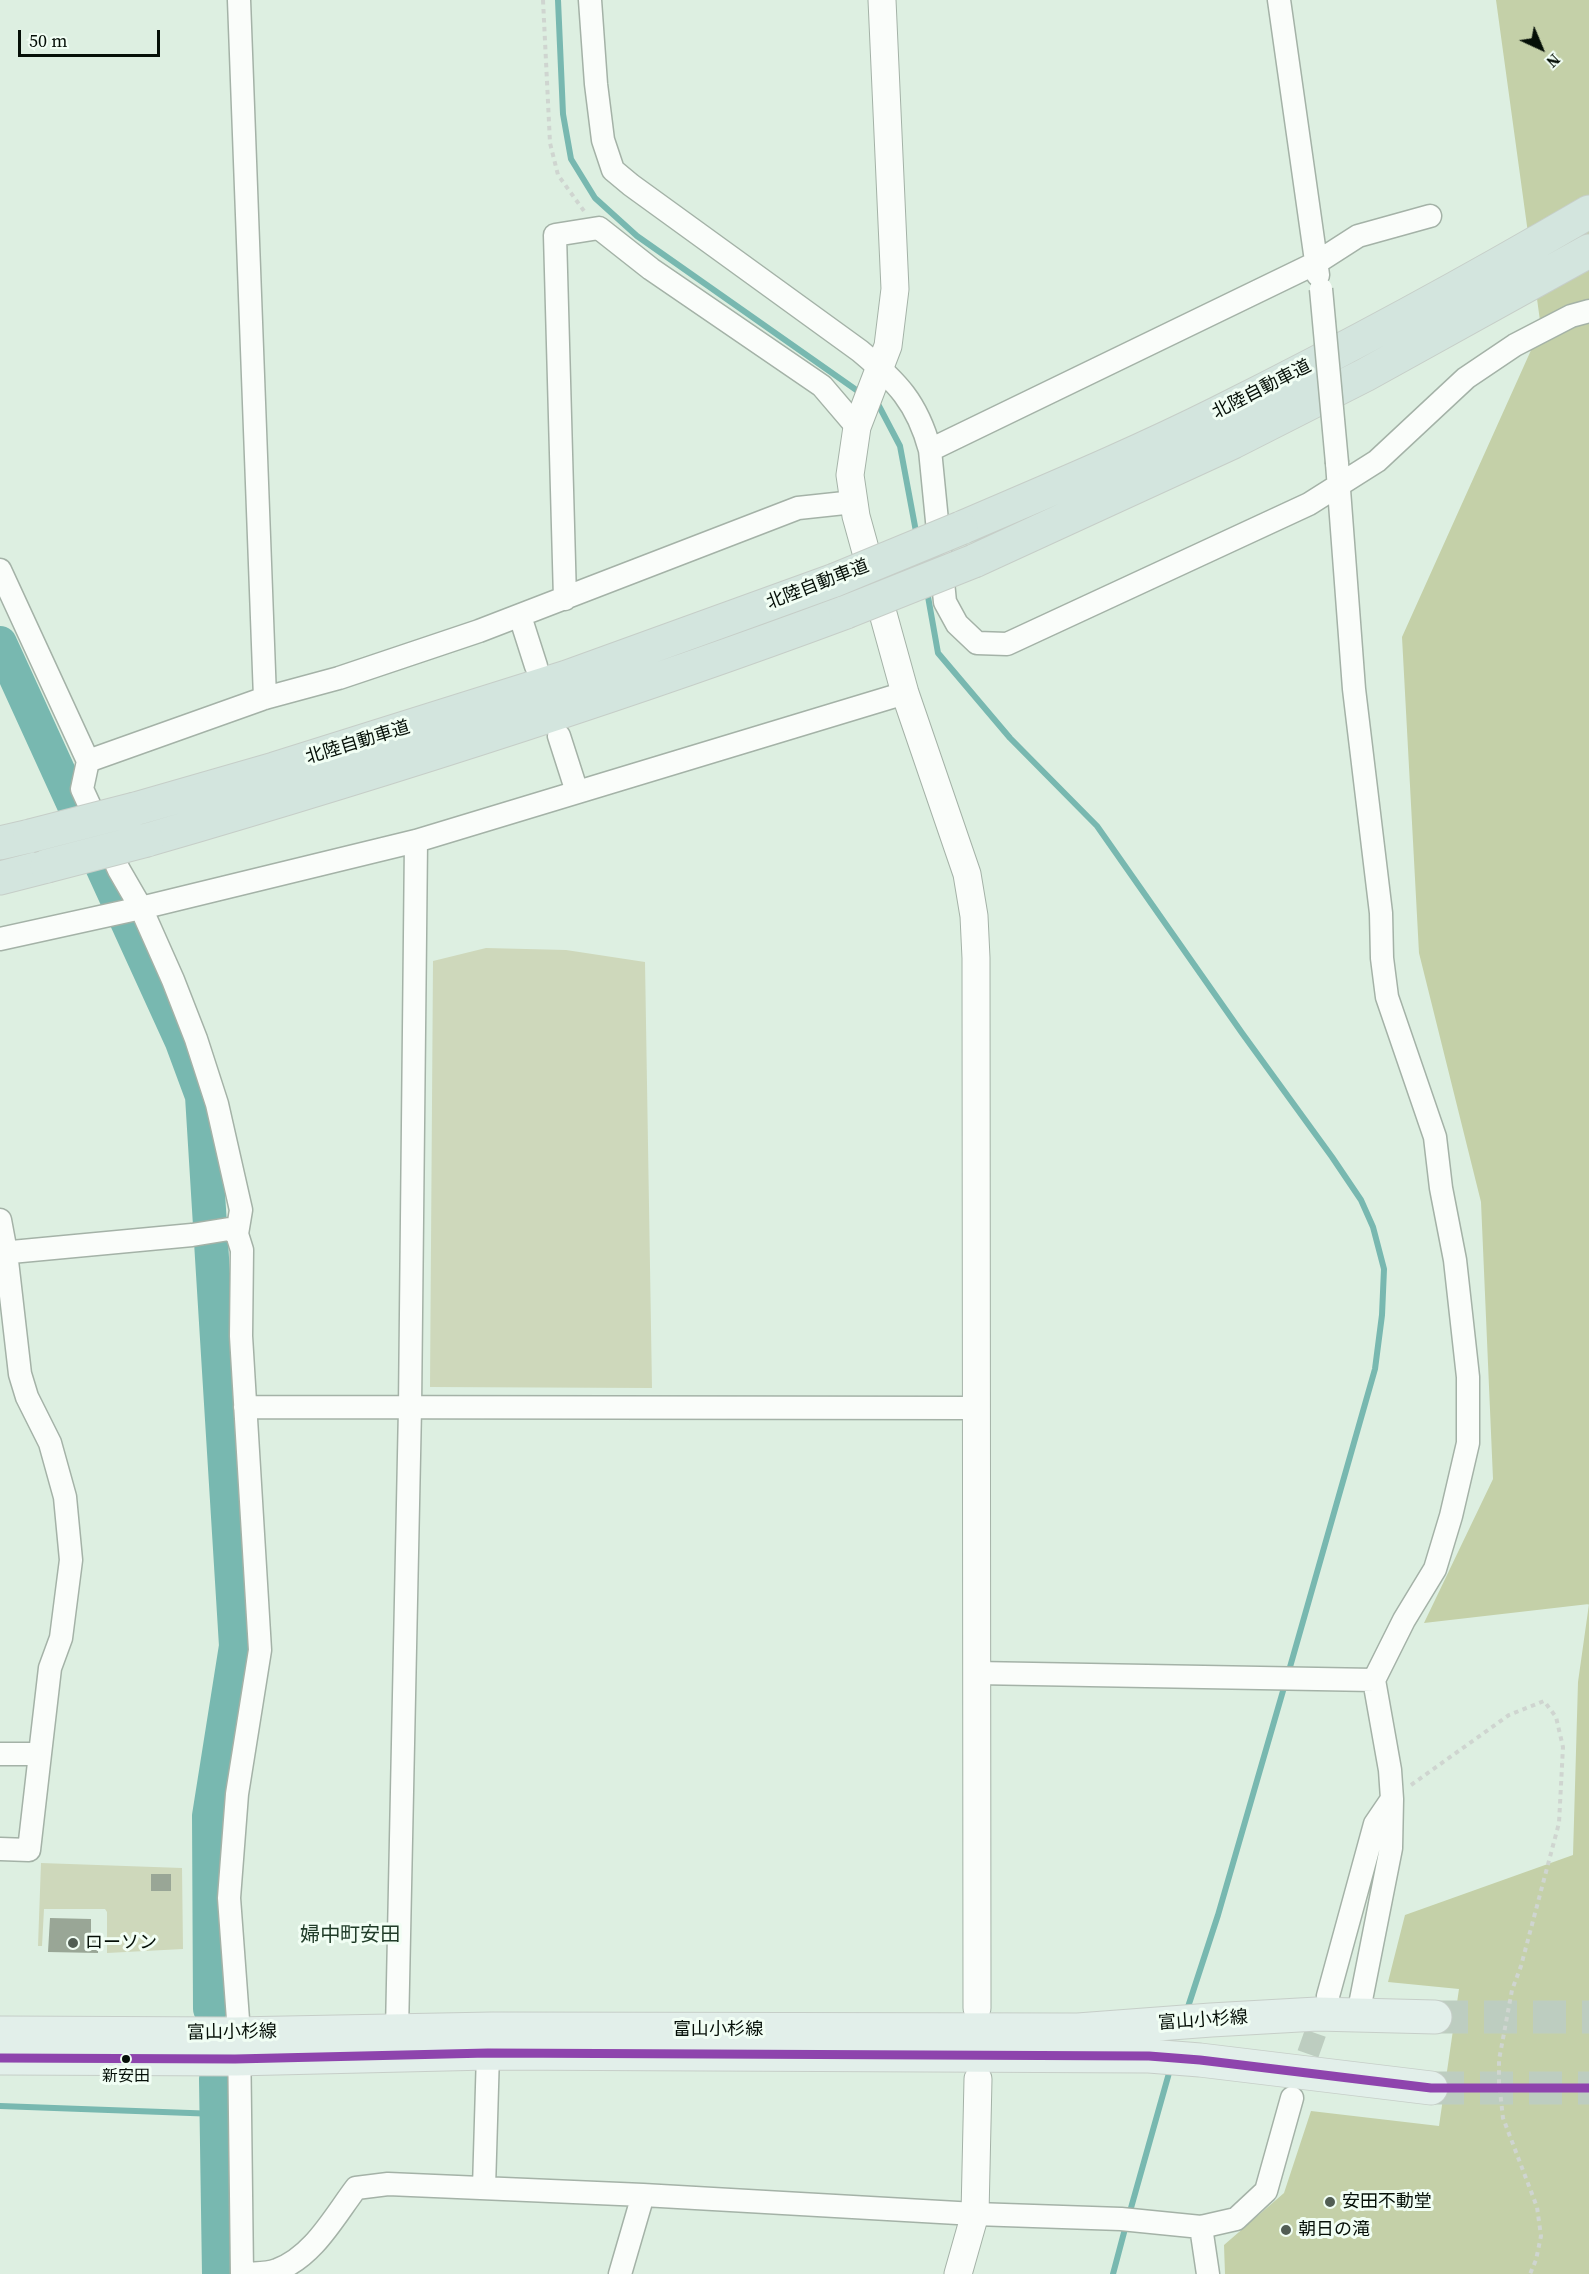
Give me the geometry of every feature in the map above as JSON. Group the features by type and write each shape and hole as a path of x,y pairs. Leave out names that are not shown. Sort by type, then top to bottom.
{"highway":[{"name":"北陸自動車道","path":"15,840 135,809 285,766 567,677 835,579 1087,474 1216,414 1448,292 1589,212"},
{"name":"北陸自動車道","path":"0,878 147,840 425,757 578,708 846,612 974,561 1233,442 1365,375 1589,251"}],"main road":[{"name":"富山小杉線","path":"0,2058 239,2046 397,2031 1078,2030 1317,2014 1435,2017"},
{"name":"富山小杉線","path":"0,2033 239,2046 488,2053 1149,2056 1431,2088"}],"street":[{"path":"239,0 265,698"},
{"path":"591,0 596,84 603,140 613,170 860,351 877,375 894,380 925,430 930,450 945,602 957,624 977,643 1007,644 1309,504 1377,461 1466,378 1515,345 1571,316 1589,311"},
{"path":"882,0 895,290 888,346 857,427 850,475 854,502 905,693 967,874 974,916 976,958 977,2008"},
{"path":"1279,0 1321,289 1354,689 1381,913 1382,957 1387,997 1436,1137 1441,1188 1455,1260 1468,1377 1468,1443 1451,1516 1435,1569 1404,1620 1374,1680 1390,1770 1391,1848 1358,2015"},
{"path":"930,450 1316,263 1358,236 1430,216"},
{"path":"565,599 555,235 599,228 651,269 822,386 857,427"},
{"path":"88,761 265,698 339,678 520,616 798,508 854,502"},
{"path":"0,570 88,761 82,789 185,1009 217,1104 241,1210 233,1231 242,1250 241,1336 244,1407 260,1650 237,1794 229,1898 239,2046 243,2274 275,2271 297,2260 315,2242 356,2188 388,2184 1132,2220 1202,2227 1229,2222 1266,2191 1292,2098"},
{"path":"520,616 536,666"},
{"path":"0,939 137,909 416,841 905,693"},
{"path":"559,736 577,792"},
{"path":"397,2031 410,1408 416,841"},
{"path":"0,1220 20,1374 27,1397 50,1443 62,1486 71,1560 61,1638 50,1668 28,1850 0,1849"},
{"path":"3,1253 233,1231"},
{"path":"244,1407 975,1408"},
{"path":"976,1673 1374,1680"},
{"path":"0,1754 40,1754"},
{"path":"1328,1996 1375,1824 1392,1799"},
{"path":"484,2188 488,2053"},
{"path":"958,2274 975,2214 978,2079"},
{"path":"620,2274 643,2195"},
{"path":"1202,2227 1208,2274"}],"path":[{"path":"543,0 550,143 555,164 558,175 599,228"},
{"path":"1392,1799 1509,1714 1544,1701 1556,1717 1563,1747 1560,1823 1521,1966 1512,1990 1499,2060 1503,2118 1537,2207 1541,2236 1536,2260 1530,2274"}],"green space":[{"path":"1496,0 1589,0 1589,1604 1424,1623 1493,1479 1481,1202 1419,953 1402,637 1541,328"},
{"path":"486,948 566,950 645,962 652,1388 430,1387 433,961"},
{"path":"1589,1604 1589,2274 1225,2274 1224,2245 1284,2193 1311,2111 1439,2126 1459,1989 1388,1982 1405,1915 1573,1855 1578,1682"},
{"path":"41,1863 182,1868 183,1949 107,1953 107,1912 105,1909 44,1909 42,1946 38,1946"}],"building":[{"path":"151,1874 171,1874 171,1891 151,1891"},
{"name":"ローソン","path":"50,1918 91,1919 91,1935 98,1935 98,1953 48,1952"}],"waterway":[{"path":"558,0 563,114 571,159 595,198 637,236 862,394"},
{"path":"875,403 879,406 900,446 917,537"},
{"path":"927,591 938,653 1010,738 1097,826 1332,1157 1361,1200 1373,1227 1384,1269 1382,1315 1375,1369 1288,1674"},
{"path":"0,643 182,1042 202,1096 236,1646 209,1816 210,2009"},
{"path":"1186,2013 1218,1915 1285,1684"},
{"path":"1129,2215 1171,2066"},
{"path":"216,2079 219,2274"},
{"path":"0,2106 217,2114"},
{"path":"1113,2274 1126,2225"}],"tunnel":[{"path":"1297,2085 1326,2003"},
{"path":"1435,2017 1589,2017"},
{"path":"1431,2088 1589,2088"}],"transit line":[{"path":"0,2058 235,2059 488,2053 1149,2056 1431,2088 1589,2088"}],"place":[{"name":"ローソン","path":"73,1943"},
{"name":"新安田","path":"126,2059"},
{"name":"安田不動堂","path":"1330,2202"},
{"name":"朝日の滝","path":"1286,2230"}],"district":[{"name":"婦中町安田","path":"350,1936"}]}
